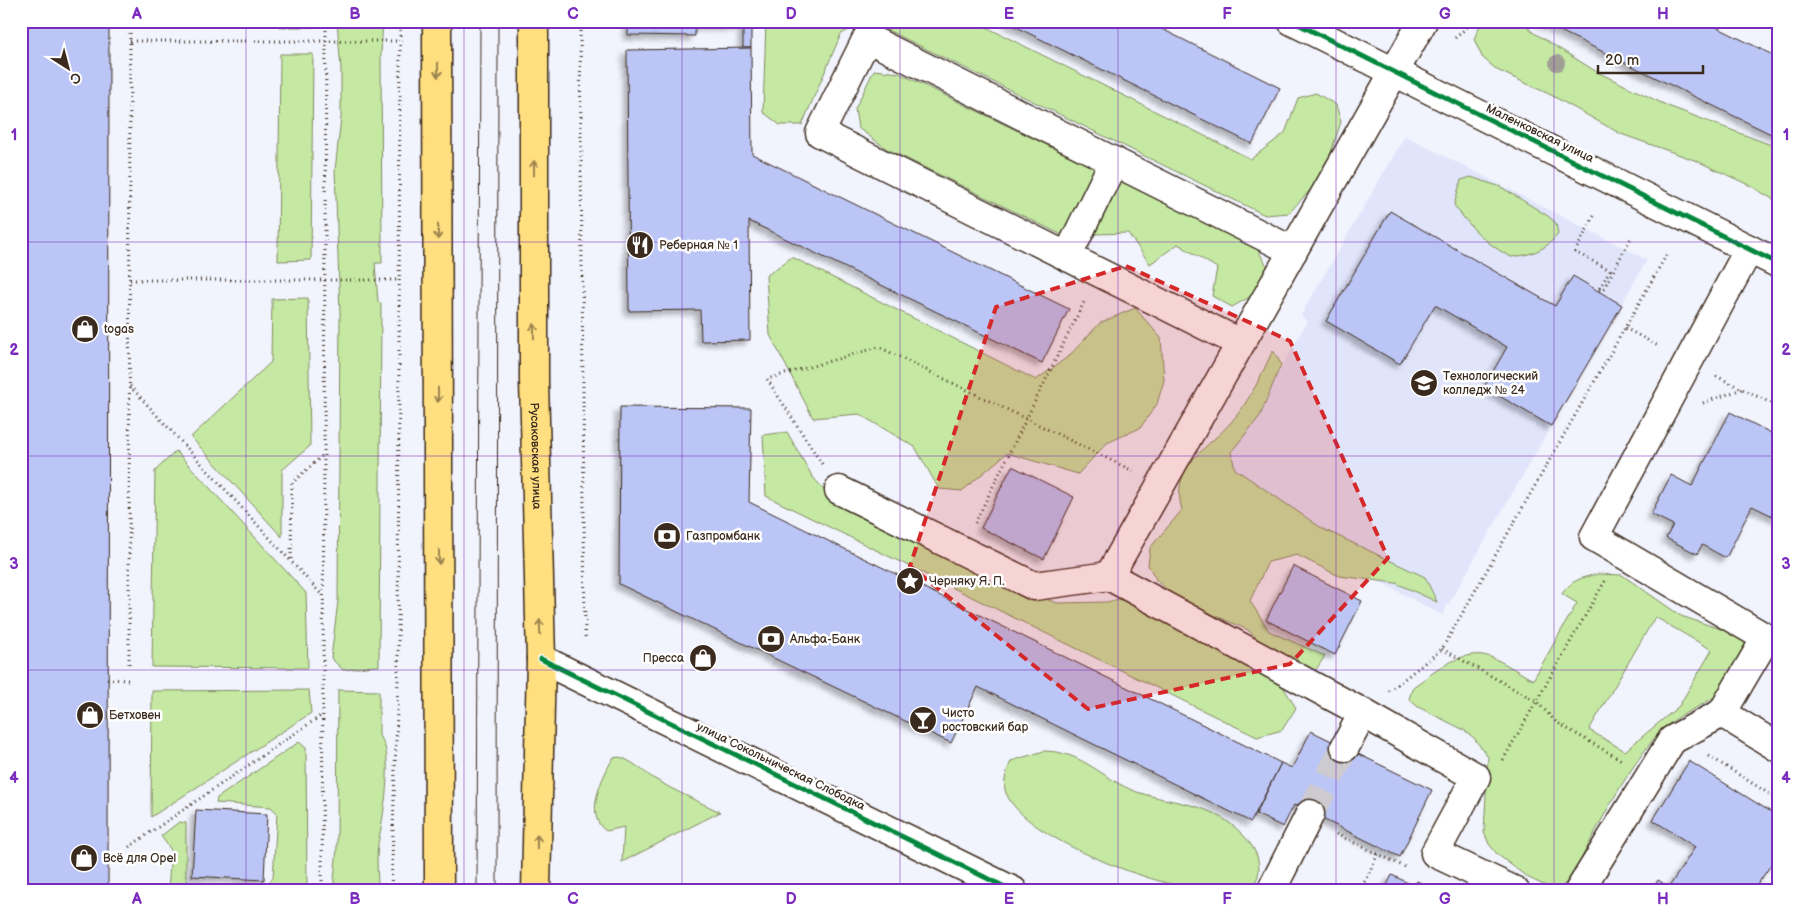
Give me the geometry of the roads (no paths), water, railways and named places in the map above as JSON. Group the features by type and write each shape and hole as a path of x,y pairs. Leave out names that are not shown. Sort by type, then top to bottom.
{"main road":[{"path":"438,21 439,891"},
{"name":"Русаковская улица","path":"534,21 534,380 541,659 536,891"}],"street":[{"name":"Маленковская улица","path":"1292,21 1779,264"},
{"path":"1109,576 1423,21"},
{"path":"1240,343 820,133 867,38 1293,251"},
{"path":"1067,257 1114,162"},
{"path":"1579,891 1676,736 1722,713 1766,638 1594,537 1748,248"},
{"path":"839,490 1034,586 1109,576 1363,713 1476,777 1435,853 1515,891"},
{"name":"улица Сокольническая Слободка","path":"541,659 1013,891"},
{"path":"1345,748 1363,713"},
{"path":"1722,713 1779,748"},
{"path":"1271,891 1309,817"}],"tunnel":[{"path":"1310,814 1345,747"}],"tram line":[{"path":"477,891 480,21"},
{"path":"497,891 498,21"}],"place":[{"name":"Реберная № 1","path":"640,245"},
{"name":"togas","path":"85,329"},
{"name":"Технологический колледж № 24","path":"1424,383"},
{"name":"Газпромбанк","path":"667,536"},
{"name":"Черняку Я. П.","path":"910,581"},
{"name":"Альфа-Банк","path":"771,639"},
{"name":"Пресса","path":"703,658"},
{"name":"Бетховен","path":"90,715"},
{"name":"Чисто ростовский бар","path":"923,720"},
{"name":"Всё для Opel","path":"84,858"}]}
